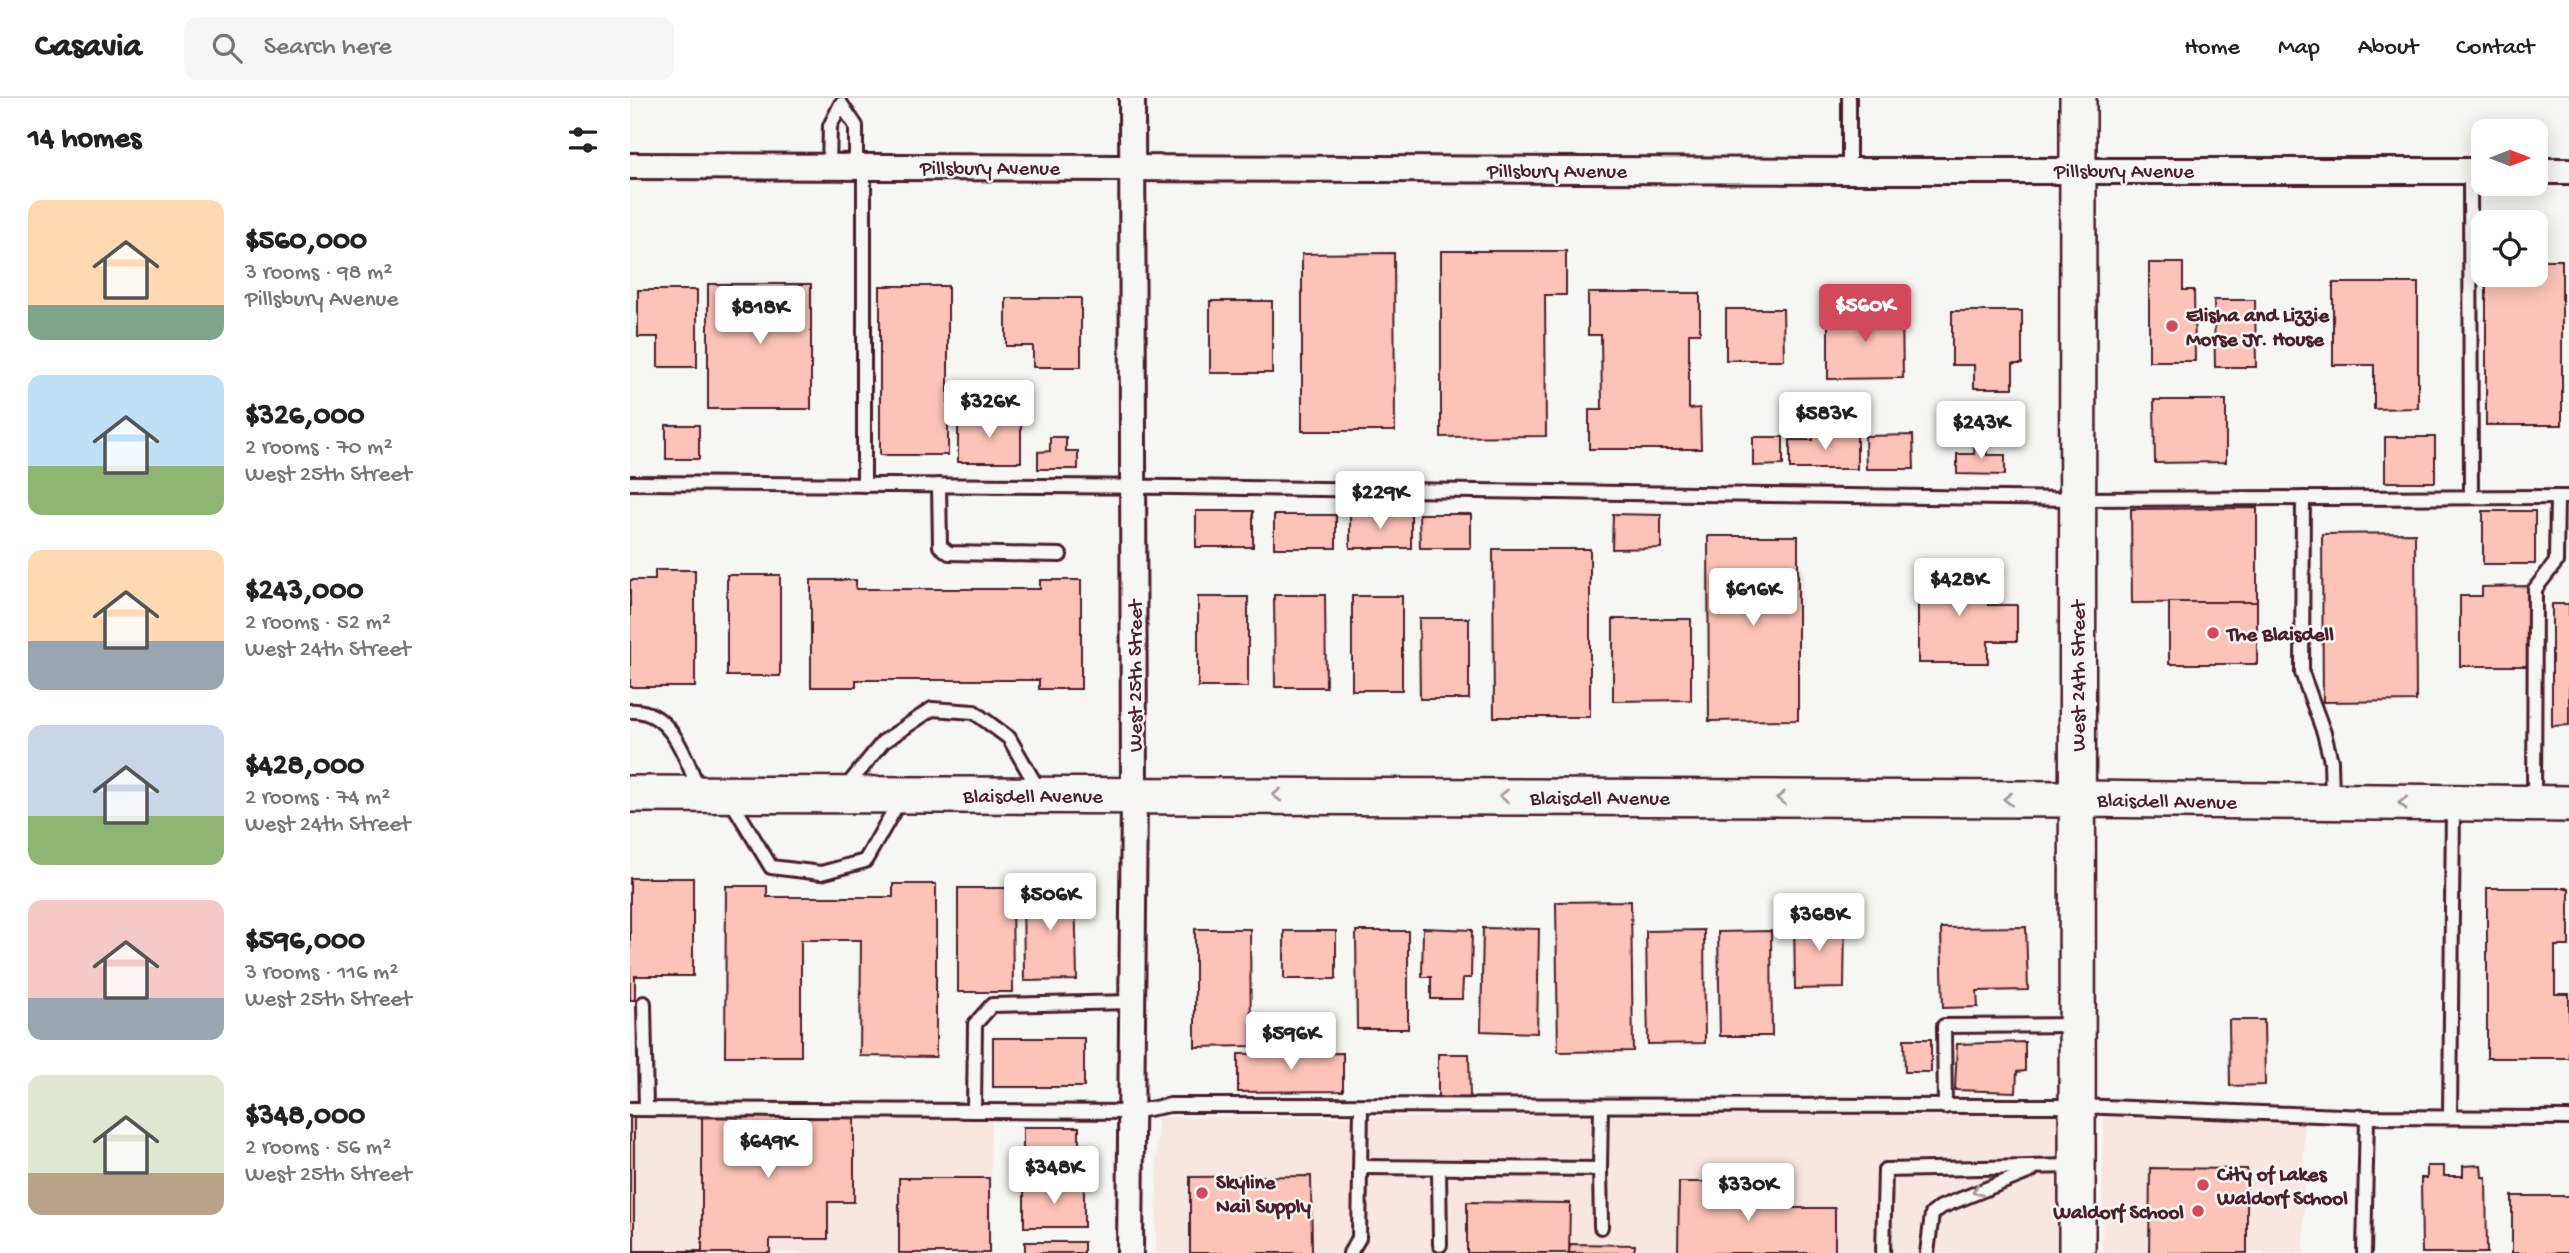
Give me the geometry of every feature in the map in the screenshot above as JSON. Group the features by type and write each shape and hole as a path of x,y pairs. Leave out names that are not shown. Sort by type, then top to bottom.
{"street":[{"name":"West 25th Street","path":"1130,1253 1134,795 1132,98"},
{"name":"West 24th Street","path":"2077,1253 2078,98"},
{"name":"Pillsbury Avenue","path":"630,166 2471,171"},
{"path":"2548,171 2569,171"},
{"name":"Blaisdell Avenue","path":"630,794 2077,799 2569,804"}],"lane":[{"path":"1849,98 1849,171"},
{"path":"829,167 830,126 841,101"},
{"path":"841,101 856,126 860,167 864,485"},
{"path":"2471,497 2477,196"},
{"path":"630,483 2077,499 2563,497 2556,562 2535,589 2534,804"},
{"path":"939,485 940,546 949,553 1060,555"},
{"path":"2303,498 2302,673 2325,733 2331,761 2332,802"},
{"path":"840,794 883,742 932,709 974,712 1009,737 1042,795"},
{"path":"630,711 652,715 666,725 714,794 771,867 821,873 865,861 903,794"},
{"path":"2450,1118 2453,803"},
{"path":"974,1111 975,1024 992,1005 1132,1002"},
{"path":"644,1003 646,1109"},
{"path":"1945,1107 1944,1026 2077,1025"},
{"path":"630,1109 1132,1112 1170,1105 2078,1106 2367,1117 2569,1118"},
{"path":"1350,1253 1359,1238 1361,1107"},
{"path":"1601,1107 1601,1227"},
{"path":"2364,1253 2367,1117"},
{"path":"1884,1253 1885,1170 2077,1166"},
{"path":"1360,1167 1600,1168"},
{"path":"1927,1253 1932,1213 1994,1184 2041,1167"},
{"path":"1439,1168 1440,1245"}],"shaded area":[{"path":"630,1114 991,1116 991,1253 630,1253"},
{"path":"2062,1115 2060,1253 1156,1253 1157,1117"},
{"name":"City of Lakes Waldorf School","path":"2103,1115 2304,1117 2304,1253 2102,1253"}],"building":[{"path":"1441,251 1566,251 1566,295 1545,295 1546,436 1441,437"},
{"path":"1394,253 1395,431 1302,431 1302,254"},
{"path":"2548,260 2562,260 2562,425 2486,425 2486,287 2548,287"},
{"name":"Elisha and Lizzie Morse Jr. House","path":"2149,263 2183,263 2183,290 2194,290 2195,361 2149,361"},
{"path":"2333,283 2418,283 2418,408 2374,409 2374,365 2333,365"},
{"path":"708,284 811,284 811,409 708,409"},
{"path":"880,286 948,286 948,455 880,455"},
{"path":"638,290 697,290 697,367 658,367 658,337 638,337"},
{"path":"1588,293 1700,293 1700,333 1689,333 1689,409 1700,408 1701,449 1589,449 1589,410 1602,410 1601,335 1588,335"},
{"path":"1006,298 1081,298 1081,367 1033,367 1033,346 1006,346"},
{"path":"2214,300 2255,300 2256,367 2215,367"},
{"path":"1210,301 1272,301 1272,373 1210,373"},
{"path":"1726,309 1783,309 1784,360 1726,360"},
{"path":"1828,309 1902,309 1903,378 1828,379"},
{"path":"1952,311 2022,311 2022,364 2013,364 2013,388 1974,388 1974,365 1952,365"},
{"path":"2154,400 2226,400 2226,462 2155,463"},
{"path":"958,418 1021,418 1021,462 958,462"},
{"path":"666,425 699,425 699,459 666,459"},
{"path":"1813,432 1857,432 1857,469 1790,469 1790,440 1813,440"},
{"path":"1913,435 1914,469 1866,469 1865,436"},
{"path":"1975,436 1987,436 1987,455 2005,455 2005,475 1957,474 1957,454 1974,454"},
{"path":"1050,437 1066,437 1066,451 1078,451 1078,469 1038,469 1038,452 1050,451"},
{"path":"1753,437 1783,437 1783,465 1753,466"},
{"path":"2385,437 2435,437 2435,482 2385,482"},
{"path":"2257,508 2257,602 2132,603 2131,509"},
{"path":"1196,511 1253,511 1253,547 1196,547"},
{"path":"2483,511 2535,511 2535,564 2483,564"},
{"path":"1350,514 1411,514 1411,548 1350,548"},
{"path":"1419,514 1471,514 1471,548 1420,548"},
{"path":"1613,514 1661,515 1661,548 1612,549"},
{"path":"1274,515 1336,515 1336,548 1274,548"},
{"path":"2415,533 2416,701 2323,702 2322,534"},
{"path":"1708,536 1798,536 1798,720 1709,721"},
{"path":"1493,549 1590,549 1590,717 1494,717"},
{"path":"1918,564 1946,564 1946,579 1988,579 1988,605 2017,605 2017,641 1988,641 1988,663 1918,663"},
{"path":"655,570 695,570 695,687 630,687 630,580 655,580"},
{"path":"727,575 780,575 780,676 727,676"},
{"path":"811,580 856,580 856,589 1040,589 1040,580 1081,580 1081,689 1039,689 1039,680 856,680 856,687 811,687"},
{"path":"2527,586 2527,666 2460,666 2460,596 2482,596 2482,587"},
{"path":"1274,595 1325,595 1326,687 1275,687"},
{"path":"1352,596 1402,596 1402,690 1352,690"},
{"path":"1198,597 1248,597 1248,687 1198,687"},
{"name":"The Blaisdell","path":"2169,602 2257,602 2257,664 2169,664"},
{"path":"2552,604 2569,604 2569,725 2552,726"},
{"path":"1419,618 1469,618 1469,699 1420,699"},
{"path":"1613,619 1691,619 1691,700 1613,701"},
{"path":"630,878 693,878 693,976 635,976 635,1000 630,1000"},
{"path":"893,884 936,884 936,1057 860,1056 861,940 801,940 801,1056 725,1056 726,886 767,886 767,897 893,897"},
{"path":"1023,885 1075,885 1077,980 1024,981"},
{"path":"958,888 1012,888 1013,992 958,992"},
{"path":"2487,888 2569,888 2569,946 2555,946 2555,994 2569,994 2569,1058 2487,1058"},
{"path":"1631,901 1633,1051 1558,1052 1556,902"},
{"path":"1794,918 1845,919 1844,988 1795,989"},
{"path":"2026,927 2028,990 1977,991 1978,1007 1943,1008 1941,928"},
{"path":"1423,928 1472,930 1471,978 1463,978 1462,999 1431,999 1431,977 1422,977"},
{"path":"1483,928 1539,929 1537,1033 1481,1031"},
{"path":"1195,929 1250,929 1251,1046 1195,1047"},
{"path":"1704,930 1705,1043 1648,1044 1646,931"},
{"path":"1284,931 1336,931 1336,979 1284,979"},
{"path":"1356,931 1408,931 1408,1029 1357,1029"},
{"path":"1771,931 1772,1036 1720,1036 1718,932"},
{"path":"2229,1020 2264,1020 2265,1085 2230,1086"},
{"path":"993,1038 1084,1038 1084,1087 993,1087"},
{"path":"1904,1039 1931,1039 1931,1072 1905,1072"},
{"path":"2025,1042 2025,1071 2017,1072 2016,1092 1955,1090 1957,1044"},
{"path":"1343,1053 1343,1091 1238,1092 1238,1054"},
{"path":"1438,1054 1469,1054 1470,1098 1438,1098"},
{"path":"634,1117 634,1251 702,1251 702,1117 854,1117 854,1202 828,1202 828,1239 770,1239 770,1253 630,1253 630,1118"},
{"path":"1023,1127 1079,1127 1079,1170 1023,1170"},
{"path":"2481,1165 2482,1177 2486,1177 2487,1253 2422,1253 2421,1178 2427,1178 2427,1166 2444,1166 2444,1176 2463,1176 2463,1166"},
{"name":"Waldorf School","path":"2150,1168 2247,1169 2247,1253 2149,1253"},
{"path":"1311,1176 1312,1253 1190,1253 1190,1177"},
{"path":"899,1178 989,1178 989,1253 899,1253"},
{"path":"1679,1182 1757,1182 1757,1208 1835,1208 1835,1253 1678,1253"},
{"path":"1024,1186 1084,1186 1084,1227 1024,1227"},
{"path":"2512,1196 2569,1196 2569,1253 2512,1253"},
{"path":"1467,1202 1570,1203 1569,1253 1467,1253"},
{"path":"1025,1242 1084,1242 1084,1253 1025,1253"},
{"path":"1570,1244 1635,1245 1634,1253 1569,1253"}],"place":[{"name":"Elisha and Lizzie Morse Jr. House","path":"2172,326"},
{"name":"The Blaisdell","path":"2213,633"},
{"name":"City of Lakes Waldorf School","path":"2203,1185"},
{"name":"Skyline Nail Supply","path":"1202,1193"},
{"name":"Waldorf School","path":"2198,1211"}]}
